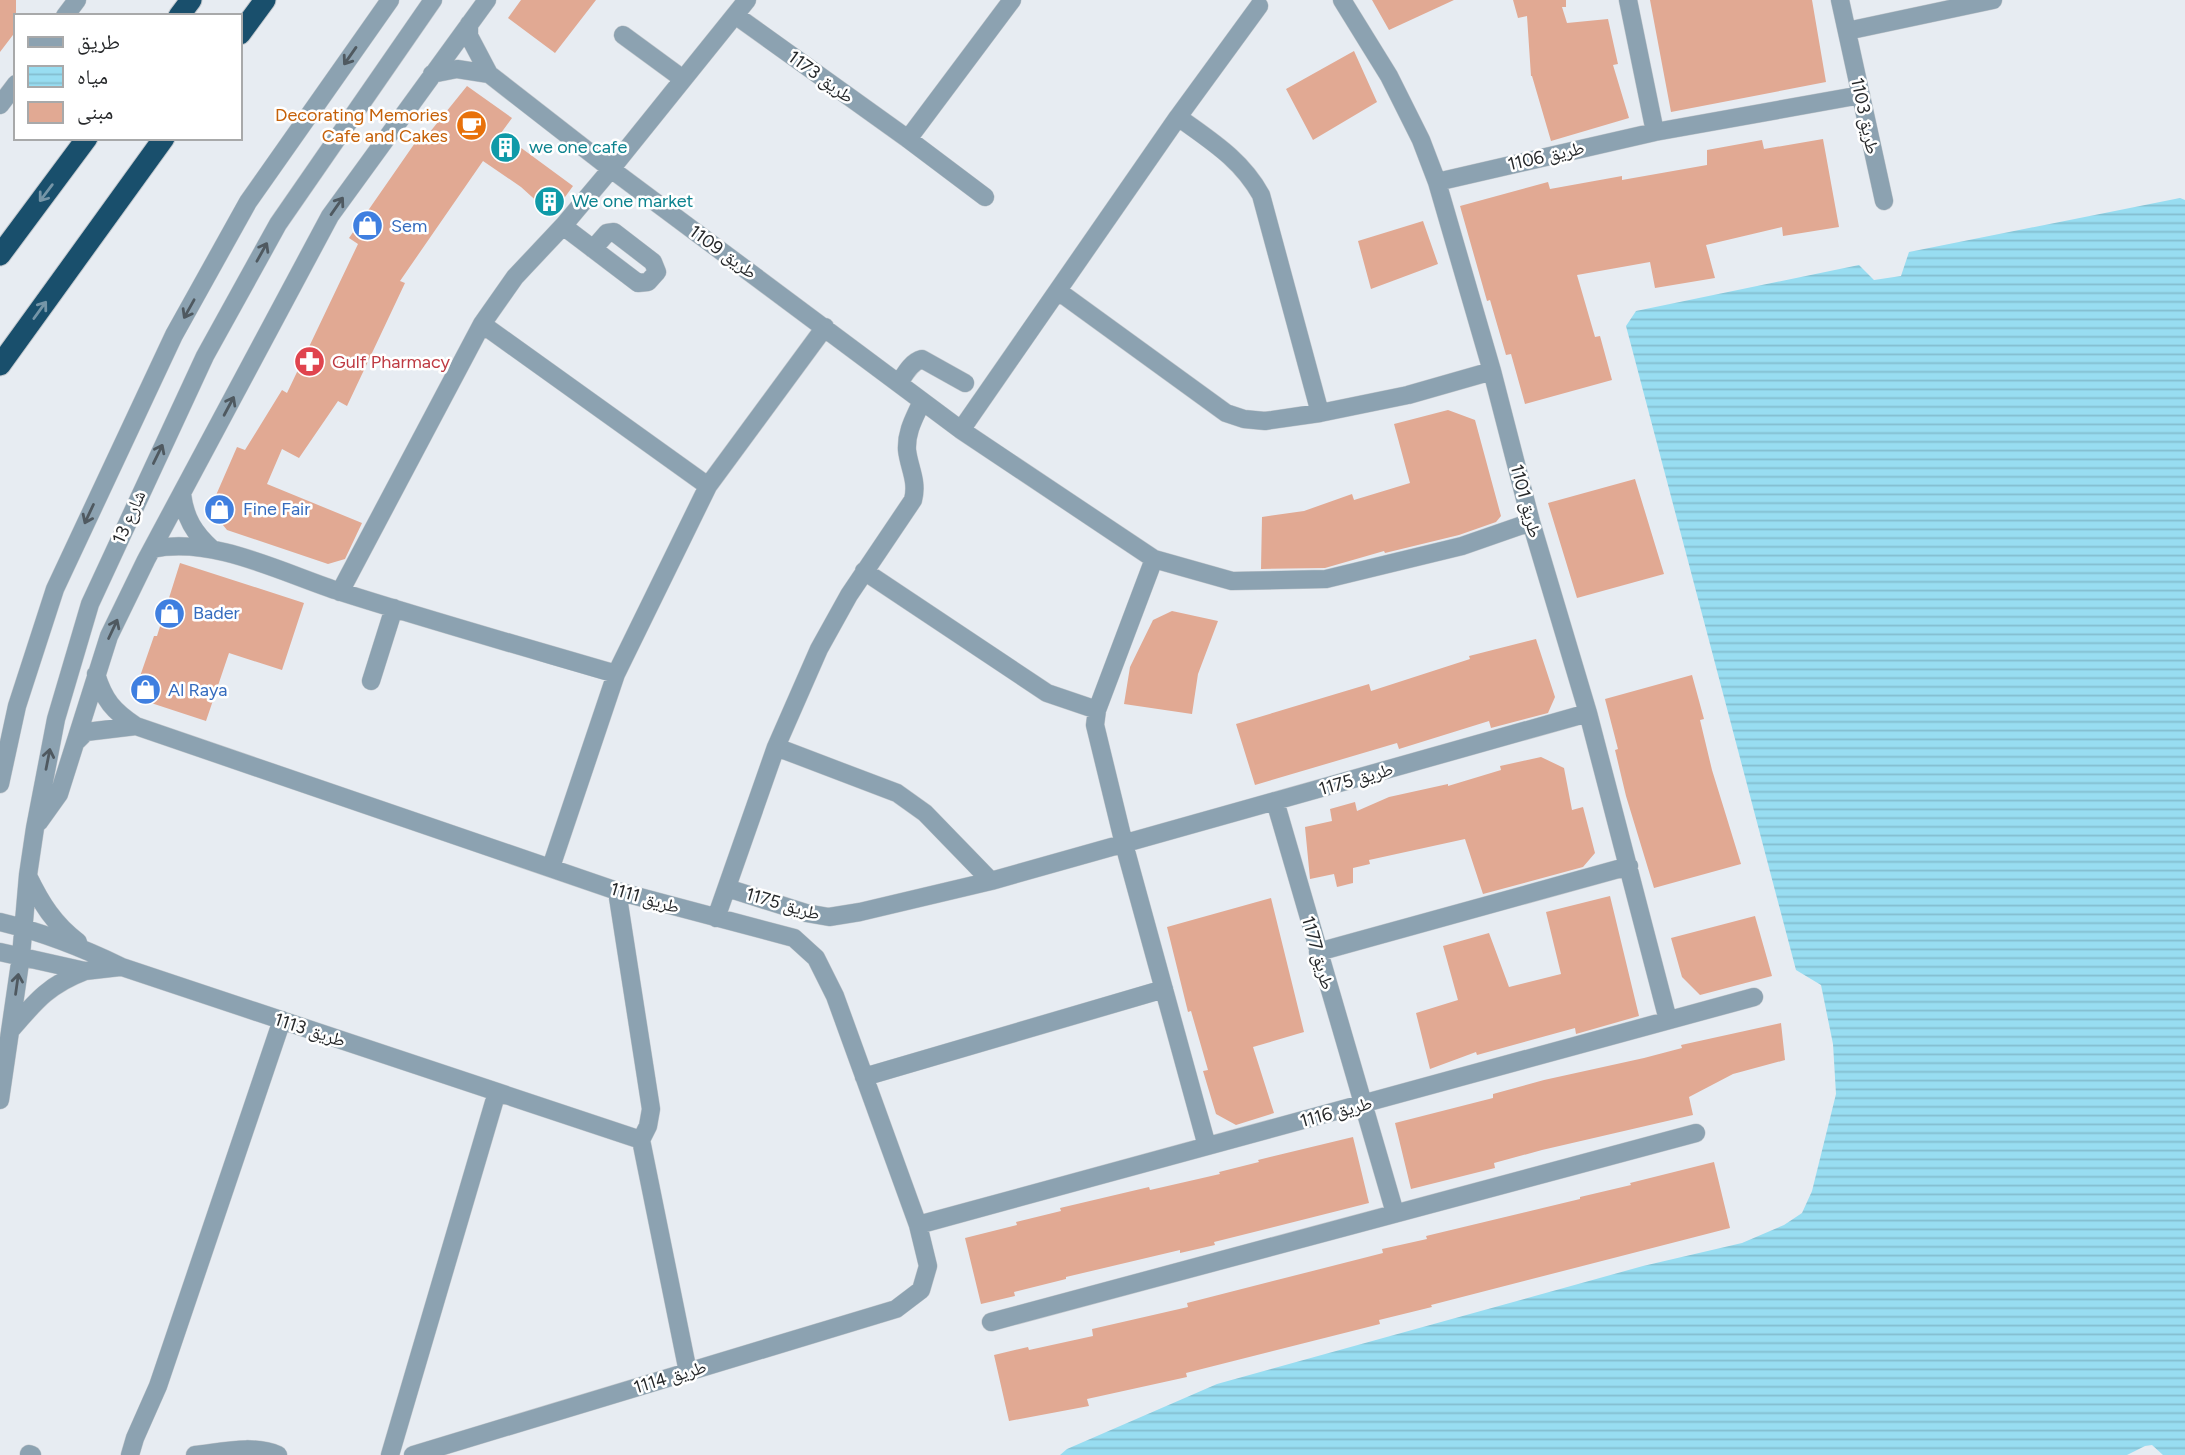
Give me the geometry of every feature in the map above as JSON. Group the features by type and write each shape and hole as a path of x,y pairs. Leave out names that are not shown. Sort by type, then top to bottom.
{"highway":[{"path":"242,31 265,0"},
{"path":"0,255 86,140"},
{"path":"0,365 163,140"}],"street":[{"name":"شارع 13","path":"0,784 17,706 55,589 174,335 248,202 390,0"},
{"name":"شارع 13","path":"0,1100 21,956 35,828 56,719 90,604 205,356 278,224 433,0"},
{"path":"35,828 59,794 109,636 152,549 330,216 487,0"},
{"path":"340,592 482,324 516,277 564,226 747,0"},
{"path":"908,139 1012,0"},
{"name":"طريق 1101","path":"1342,0 1389,76 1421,140 1437,182 1492,371 1531,522 1588,713 1668,1020"},
{"path":"1628,0 1655,132"},
{"name":"طريق 1103","path":"1840,0 1884,201"},
{"path":"1847,31 1993,0"},
{"path":"961,430 1178,117 1259,6"},
{"name":"طريق 1173","path":"735,15 985,197"},
{"name":"طريق 1109","path":"469,24 469,36 489,74 611,169 961,430 1154,559 1232,581 1326,579 1462,546 1531,522"},
{"path":"623,35 683,79"},
{"path":"432,74 457,69 489,74"},
{"path":"0,105 14,87"},
{"name":"طريق 1106","path":"1437,182 1655,132 1861,96"},
{"path":"1178,117 1238,162 1251,175 1262,195 1321,412"},
{"path":"564,226 593,249"},
{"path":"1058,291 1226,412 1244,419 1265,421 1321,412 1408,395 1492,371"},
{"path":"482,324 708,486"},
{"path":"551,867 616,674 708,486 825,327"},
{"path":"899,383 909,369 922,359 965,383"},
{"path":"716,918 776,747 819,649 864,571 913,500 916,482 908,452 908,430 922,401"},
{"path":"181,494 190,525 212,549"},
{"path":"152,549 188,545 212,549 340,592 616,674"},
{"path":"1154,559 1097,710 1095,725 1124,844 1207,1146"},
{"path":"864,571 1047,693 1097,710"},
{"path":"371,681 394,608"},
{"name":"طريق 1111","path":"96,674 102,694 117,713 136,726 617,891 794,938 816,958 835,996 918,1225 928,1266 921,1290"},
{"name":"طريق 1175","path":"727,888 806,913 829,917 860,912 991,881 1588,713"},
{"name":"طريق 1111","path":"76,742 86,732 136,726"},
{"path":"776,747 897,793 925,813 991,881"},
{"name":"طريق 1177","path":"1275,801 1395,1213"},
{"path":"1318,952 1629,866"},
{"path":"28,875 43,907 62,930 92,953"},
{"path":"617,891 651,1109 648,1126 641,1140 688,1372"},
{"name":"طريق 1113","path":"0,922 23,927 122,967 641,1140"},
{"name":"طريق 1113","path":"0,952 85,971 122,967"},
{"path":"10,1031 37,999 61,980 85,971"},
{"path":"864,1077 1164,989"},
{"name":"طريق 1116","path":"918,1225 1754,998"},
{"path":"136,1454 282,1020"},
{"path":"390,1455 497,1092"},
{"path":"991,1322 1696,1133"},
{"name":"طريق 1114","path":"413,1455 896,1309 921,1290"},
{"path":"195,1455 251,1450 265,1450 278,1455"}],"water":[{"path":"2180,198 2185,200 2185,1455 2163,1455 2152,1445 2127,1455 1060,1455 1067,1449 1217,1384 1643,1266 1742,1243 1784,1225 1802,1213 1812,1191 1836,1094 1833,1044 1821,985 1796,970 1626,326 1636,311 1859,265 1874,280 1901,276 1909,252"}],"building":[{"path":"0,0 16,0 14,34 0,52"},
{"path":"521,0 596,0 555,53 508,18"},
{"path":"1372,0 1454,0 1389,30"},
{"path":"1513,0 1566,0 1566,7 1562,7 1567,23 1608,19 1618,64 1613,65 1629,118 1551,141 1531,76 1527,16 1518,18"},
{"path":"1650,0 1812,0 1826,82 1671,112"},
{"path":"1354,51 1377,102 1313,140 1286,89"},
{"path":"467,86 512,118 501,133 573,186 552,215 521,187 483,161 400,281 405,283 347,406 338,401 299,458 282,449 267,484 362,523 345,559 328,564 227,530 210,509 237,447 245,450 282,390 287,393 358,244 349,238 417,140 421,143"},
{"path":"1823,139 1839,227 1783,236 1782,227 1706,245 1715,278 1655,288 1650,262 1577,275 1595,337 1600,336 1612,380 1525,404 1511,354 1506,355 1490,300 1487,301 1460,206 1548,182 1550,189 1707,165 1707,150 1762,140 1764,149"},
{"path":"1423,221 1438,264 1371,289 1358,241"},
{"path":"1448,410 1475,420 1501,516 1496,522 1459,535 1385,553 1384,551 1325,568 1261,569 1262,517 1304,511 1352,494 1354,500 1410,483 1394,424"},
{"path":"1635,479 1664,574 1577,598 1548,503"},
{"path":"180,563 304,603 282,670 229,653 206,721 145,701 137,685 154,636 157,636"},
{"path":"1172,611 1218,621 1198,674 1192,714 1124,704 1130,667 1153,620"},
{"path":"1536,639 1555,697 1548,713 1491,728 1489,721 1399,749 1397,743 1255,785 1236,724 1369,684 1371,691 1470,659 1469,656"},
{"path":"1692,675 1704,719 1700,720 1712,770 1741,864 1654,888 1626,796 1615,750 1618,749 1605,699"},
{"path":"1541,757 1564,768 1572,810 1583,807 1595,853 1583,867 1483,894 1465,839 1369,860 1370,864 1353,868 1353,883 1337,887 1334,874 1310,879 1305,827 1332,821 1330,809 1355,802 1357,811 1389,797 1448,786 1501,770 1500,766"},
{"path":"1610,896 1639,1016 1576,1034 1575,1028 1477,1055 1476,1052 1430,1069 1416,1013 1458,1000 1443,946 1489,933 1509,987 1561,974 1546,912"},
{"path":"1271,898 1304,1032 1253,1047 1274,1113 1236,1125 1216,1114 1203,1071 1208,1070 1191,1011 1188,1012 1167,927"},
{"path":"1755,916 1772,976 1700,995 1682,977 1671,938"},
{"path":"1781,1023 1785,1060 1733,1074 1689,1097 1693,1115 1542,1150 1494,1163 1495,1168 1411,1189 1395,1123 1493,1098 1493,1094 1544,1080"},
{"path":"1353,1137 1369,1203 1214,1242 1215,1245 1180,1253 1180,1250 1066,1277 1014,1292 1015,1296 981,1304 965,1238 1017,1225 1016,1222 1061,1211 1060,1208 1220,1174 1219,1172 1259,1162 1258,1160"},
{"path":"1714,1162 1730,1228 1431,1305 1432,1307 1379,1320 1380,1324 1186,1373 1187,1377 1087,1399 1089,1406 1009,1421 994,1355 1093,1336 1092,1329 1188,1307 1187,1303 1383,1253 1382,1249 1427,1239 1426,1236 1580,1199 1631,1185 1630,1183"}],"place":[{"name":"Decorating Memories Cafe and Cakes","path":"471,125"},
{"name":"we one cafe","path":"506,147"},
{"name":"We one market","path":"549,201"},
{"name":"Sem","path":"368,226"},
{"name":"Gulf Pharmacy","path":"309,362"},
{"name":"Fine Fair","path":"220,509"},
{"name":"Bader","path":"170,613"},
{"name":"Al Raya","path":"145,690"}]}
